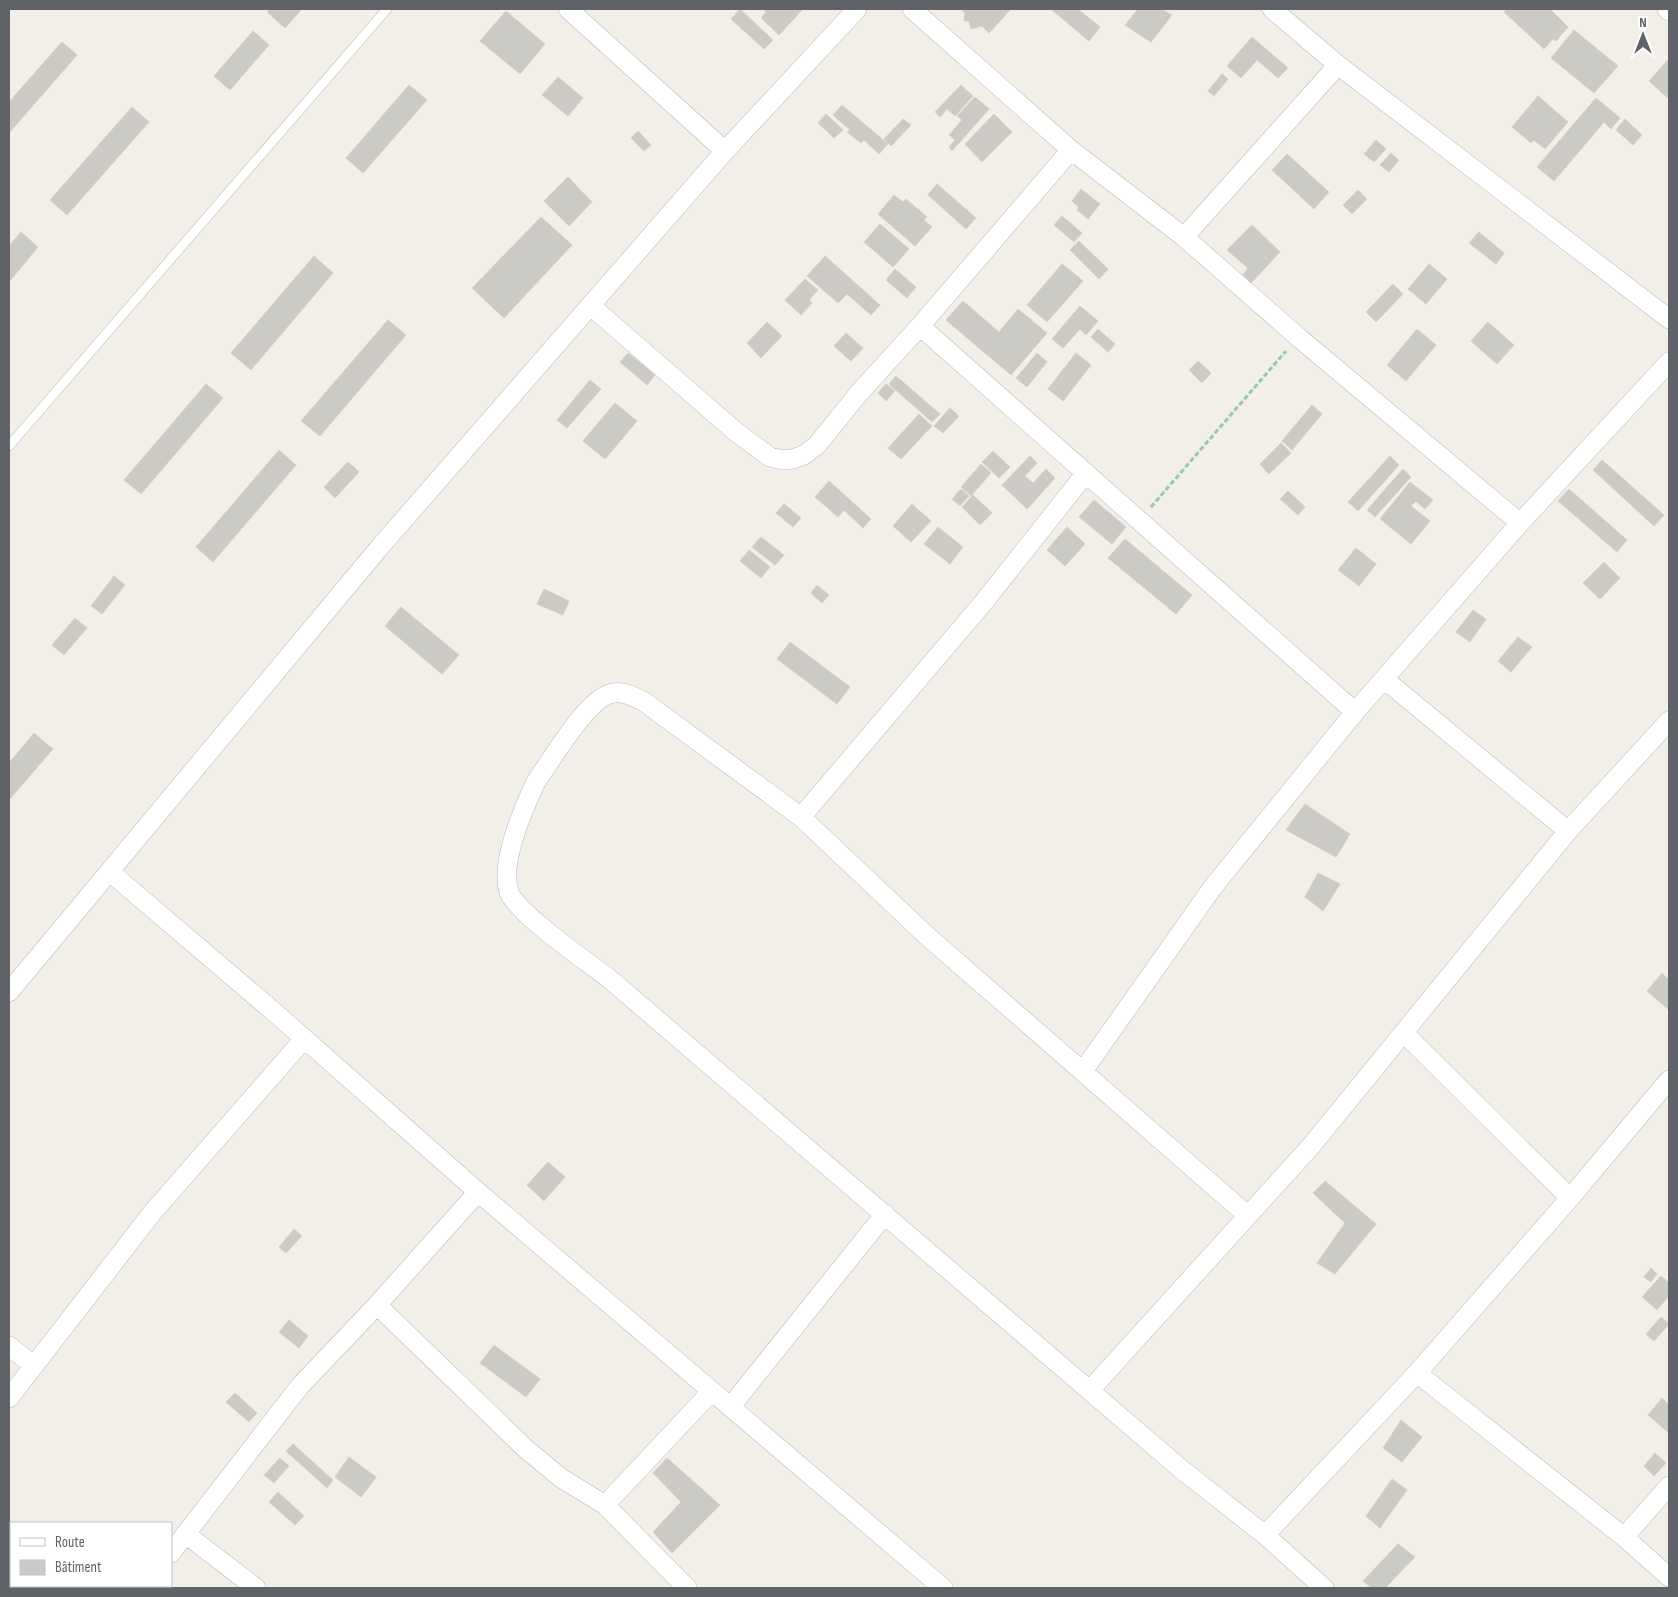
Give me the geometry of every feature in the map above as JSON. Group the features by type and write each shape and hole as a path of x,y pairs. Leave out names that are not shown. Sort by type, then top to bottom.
{"street":[{"path":"568,9 725,151"},
{"path":"9,992 379,548 725,151 857,9"},
{"path":"912,9 1071,150 1184,238 1298,337 1520,523"},
{"path":"1272,9 1338,65 1669,319"},
{"path":"1184,238 1338,65"},
{"path":"591,306 736,432 770,457 783,460 793,459 804,455 817,444 1071,150"},
{"path":"920,326 1355,712"},
{"path":"1083,1071 1213,887 1355,712 1520,523 1669,362"},
{"path":"801,817 983,602 1086,474"},
{"path":"1384,678 1568,831"},
{"path":"1247,1215 926,935 801,817 643,701 624,693 612,692 597,701 573,727 534,784 510,848 507,872 509,892 517,905 533,920 620,987 1181,1469 1265,1535 1324,1588"},
{"path":"1090,1390 1311,1146 1568,831 1669,721"},
{"path":"110,872 273,1010 304,1040 478,1192 943,1588"},
{"path":"1404,1033 1570,1198"},
{"path":"9,1398 152,1213 304,1040"},
{"path":"1265,1535 1417,1373 1570,1198 1669,1080"},
{"path":"172,1552 187,1535 300,1386 377,1306 478,1192"},
{"path":"730,1406 885,1214"},
{"path":"377,1306 526,1449 561,1478 605,1505 687,1588"},
{"path":"9,1346 34,1366"},
{"path":"1417,1373 1624,1537 1669,1577"},
{"path":"605,1505 712,1391"},
{"path":"1624,1537 1669,1486"},
{"path":"187,1535 256,1588"}],"lane":[{"path":"9,446 387,9"}],"path":[{"path":"1140,521 1298,337"}],"building":[{"path":"270,9 302,9 285,28 267,12"},
{"path":"740,9 773,40 764,49 731,19"},
{"path":"763,9 803,9 779,35 761,18 766,12"},
{"path":"961,9 1011,9 989,33 982,26 971,29 969,21 964,21 965,13"},
{"path":"1051,9 1078,9 1100,27 1089,41"},
{"path":"1138,9 1161,9 1172,15 1151,42 1125,25"},
{"path":"1507,9 1550,9 1568,27 1556,41 1553,39 1544,49 1504,12"},
{"path":"506,11 545,44 520,74 480,41"},
{"path":"1574,30 1618,66 1594,93 1551,58"},
{"path":"253,31 269,45 230,90 214,76"},
{"path":"1252,37 1288,68 1278,78 1257,60 1241,78 1227,66"},
{"path":"62,42 77,55 9,133 9,102"},
{"path":"1669,61 1668,98 1649,81"},
{"path":"1222,74 1228,79 1214,96 1208,91"},
{"path":"558,77 583,98 568,116 542,95"},
{"path":"409,85 427,100 363,173 346,158"},
{"path":"961,85 973,96 955,116 947,109 940,117 935,112"},
{"path":"1538,96 1568,122 1545,149 1534,140 1531,143 1512,127"},
{"path":"975,97 989,109 952,151 949,147 955,140 949,135 962,120 957,116"},
{"path":"1596,98 1620,118 1611,129 1604,122 1554,181 1537,167"},
{"path":"842,105 888,144 879,154 864,140 861,143 847,132 850,130 833,115"},
{"path":"132,107 149,122 67,215 50,200"},
{"path":"826,114 843,130 834,138 818,123"},
{"path":"994,114 1012,132 982,162 965,144"},
{"path":"903,119 911,125 891,146 884,139"},
{"path":"1625,119 1642,135 1633,145 1616,130"},
{"path":"638,131 651,145 644,151 631,138"},
{"path":"1376,140 1386,149 1374,162 1364,154"},
{"path":"1391,153 1399,160 1389,172 1380,165"},
{"path":"1287,154 1329,192 1314,209 1272,170"},
{"path":"568,177 592,202 569,226 544,201"},
{"path":"937,184 976,218 966,229 928,195"},
{"path":"1081,189 1100,204 1088,219 1077,210 1079,207 1072,201"},
{"path":"1358,190 1367,199 1352,214 1343,205"},
{"path":"894,195 903,202 906,199 927,217 924,220 932,227 915,246 878,214"},
{"path":"1062,216 1082,233 1074,242 1054,225"},
{"path":"541,217 572,245 504,318 472,288"},
{"path":"880,224 909,249 893,267 864,242"},
{"path":"1252,225 1280,252 1251,283 1243,275 1248,268 1227,250"},
{"path":"21,232 38,247 9,282 9,246"},
{"path":"1479,232 1504,253 1496,264 1469,243"},
{"path":"1079,241 1108,269 1099,279 1070,250"},
{"path":"314,256 333,273 251,370 231,353"},
{"path":"825,256 880,305 871,315 847,294 838,303 807,276"},
{"path":"1062,264 1083,281 1047,322 1027,305"},
{"path":"1429,264 1447,279 1426,304 1408,289"},
{"path":"895,269 916,287 907,298 886,280"},
{"path":"805,279 818,290 809,300 812,303 801,315 785,300"},
{"path":"1393,284 1403,294 1376,322 1366,312"},
{"path":"963,301 999,332 1018,309 1047,333 1011,375 946,320"},
{"path":"1080,306 1098,321 1086,335 1080,329 1063,348 1052,339"},
{"path":"388,320 406,335 320,436 301,421"},
{"path":"767,322 782,336 761,358 747,343"},
{"path":"1488,322 1514,345 1497,364 1471,341"},
{"path":"1098,329 1115,344 1108,352 1091,337"},
{"path":"1417,329 1436,345 1406,381 1387,365"},
{"path":"846,333 863,348 851,361 834,346"},
{"path":"628,353 655,375 647,385 620,362"},
{"path":"1037,353 1047,362 1027,387 1016,378"},
{"path":"1076,353 1091,365 1063,401 1048,389"},
{"path":"1198,361 1211,373 1202,383 1189,370"},
{"path":"896,376 940,414 932,422 889,384"},
{"path":"590,380 601,389 567,428 557,420"},
{"path":"206,384 223,398 141,494 124,480"},
{"path":"886,384 895,391 886,401 878,393"},
{"path":"615,403 637,421 605,459 583,441"},
{"path":"1312,405 1322,414 1292,450 1282,441"},
{"path":"950,408 959,416 943,433 934,426"},
{"path":"919,414 932,426 901,459 888,448"},
{"path":"1281,443 1291,453 1269,474 1260,464"},
{"path":"279,450 296,465 213,562 196,547"},
{"path":"993,451 1010,467 999,478 982,462"},
{"path":"1030,456 1037,463 1025,476 1033,483 1046,469 1055,478 1027,509 1002,485"},
{"path":"1390,456 1399,465 1358,511 1348,502"},
{"path":"1602,460 1664,515 1654,526 1593,470"},
{"path":"348,462 359,472 335,498 324,487"},
{"path":"981,464 991,473 971,496 961,487"},
{"path":"1403,469 1411,477 1375,517 1367,510"},
{"path":"829,481 871,519 863,528 844,510 838,517 815,497"},
{"path":"1410,482 1433,500 1425,509 1416,501 1411,506 1430,521 1411,544 1380,519"},
{"path":"961,489 969,496 960,506 952,499"},
{"path":"1569,489 1627,540 1617,552 1558,501"},
{"path":"1288,491 1305,507 1298,515 1280,499"},
{"path":"973,495 992,513 980,525 962,507"},
{"path":"1094,500 1126,527 1112,544 1079,517"},
{"path":"784,504 801,518 793,527 776,513"},
{"path":"912,504 931,521 911,542 893,526"},
{"path":"938,527 963,547 950,564 924,544"},
{"path":"1067,527 1085,544 1065,566 1047,550"},
{"path":"761,537 784,555 775,565 752,547"},
{"path":"1125,539 1192,595 1176,614 1108,558"},
{"path":"1356,548 1376,564 1359,586 1338,570"},
{"path":"749,550 770,567 761,578 740,561"},
{"path":"1604,562 1620,578 1600,599 1583,583"},
{"path":"114,576 125,585 102,614 91,606"},
{"path":"817,585 829,595 822,603 811,593"},
{"path":"544,589 569,601 563,615 537,604"},
{"path":"401,607 459,655 442,674 385,626"},
{"path":"1473,610 1486,619 1470,642 1456,632"},
{"path":"75,618 87,628 64,655 52,645"},
{"path":"1518,637 1532,647 1511,672 1498,661"},
{"path":"790,642 850,687 837,704 777,659"},
{"path":"34,733 53,749 9,800 9,763"},
{"path":"1305,804 1350,834 1336,857 1286,830"},
{"path":"1318,873 1340,884 1323,911 1305,897"},
{"path":"1662,973 1669,980 1669,1010 1647,991"},
{"path":"548,1162 565,1177 544,1201 527,1185"},
{"path":"1325,1181 1376,1224 1335,1274 1317,1263 1345,1223 1313,1193"},
{"path":"294,1229 302,1236 286,1253 279,1247"},
{"path":"1651,1268 1657,1274 1651,1282 1644,1277"},
{"path":"1661,1276 1669,1283 1669,1296 1657,1310 1642,1297"},
{"path":"1661,1317 1669,1324 1654,1341 1646,1334"},
{"path":"289,1320 308,1336 299,1348 279,1332"},
{"path":"494,1345 540,1379 526,1397 480,1363"},
{"path":"235,1393 257,1413 249,1422 226,1402"},
{"path":"1662,1398 1669,1405 1669,1433 1648,1415"},
{"path":"1401,1420 1422,1437 1402,1462 1383,1448"},
{"path":"293,1444 333,1480 327,1488 286,1451"},
{"path":"1655,1453 1666,1463 1654,1476 1644,1466"},
{"path":"349,1457 376,1477 361,1497 335,1477"},
{"path":"280,1458 289,1466 274,1483 264,1475"},
{"path":"667,1458 720,1505 672,1553 653,1532 681,1502 653,1473"},
{"path":"1392,1479 1407,1490 1380,1528 1366,1516"},
{"path":"278,1492 304,1516 295,1525 269,1502"},
{"path":"1398,1544 1415,1557 1385,1588 1372,1588 1363,1581"}]}
